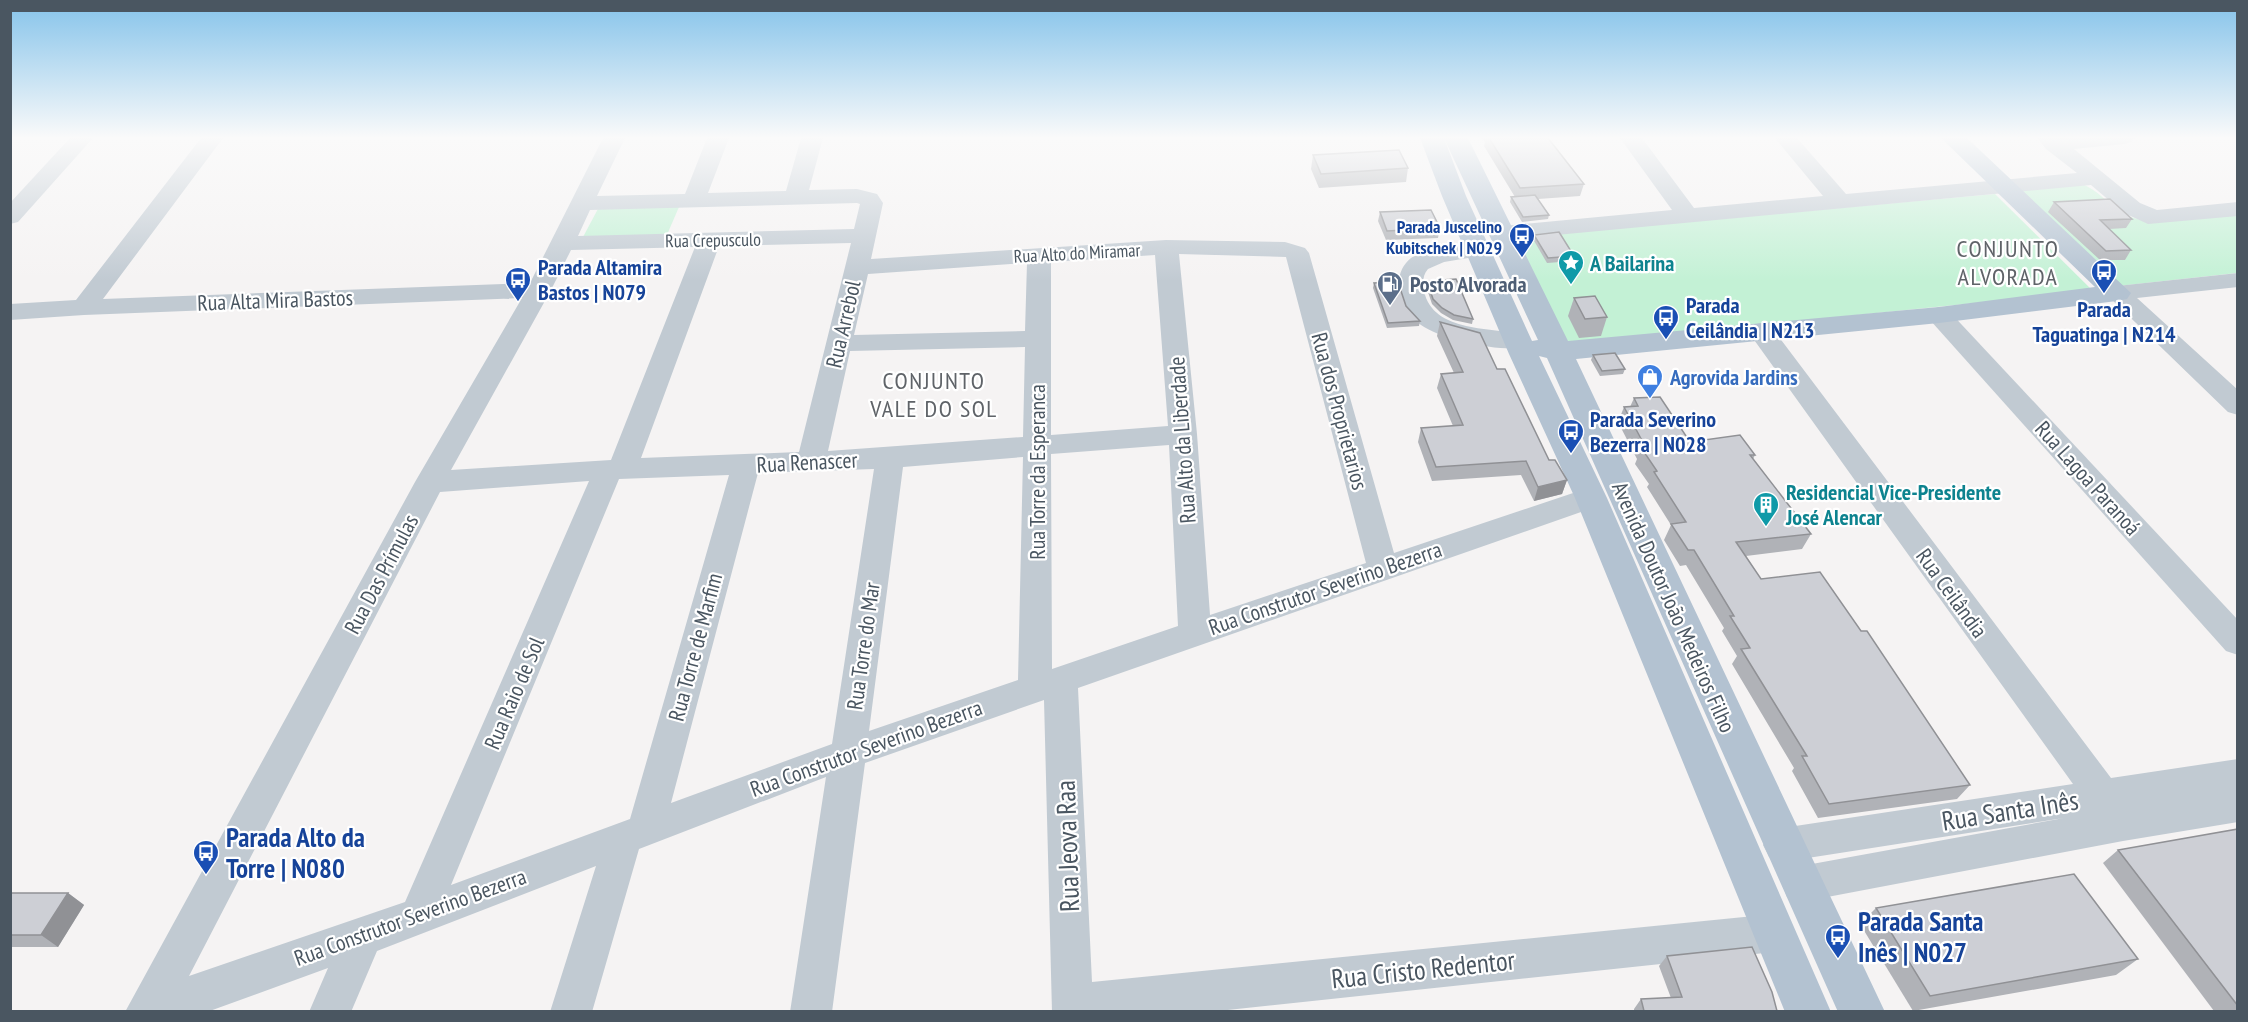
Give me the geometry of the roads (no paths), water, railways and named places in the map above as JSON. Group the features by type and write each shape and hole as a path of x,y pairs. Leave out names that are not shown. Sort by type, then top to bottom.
{"main road":[{"name":"Avenida Doutor João Medeiros Filho","path":"1450,186 1454,196 1496,253 1531,292 1560,351 1782,845 1862,1011"},
{"name":"Avenida Doutor João Medeiros Filho","path":"1473,186 1496,253 1518,341 1591,498 1808,1011"},
{"path":"2005,187 2117,293"},
{"path":"1496,253 1514,303 1536,345 1544,349 1560,351 1939,315 2117,293"}],"street":[{"path":"10,217 39,186"},
{"path":"84,307 176,186"},
{"name":"Rua Das Prímulas","path":"147,1011 430,482 539,290 590,186"},
{"path":"694,200 700,186"},
{"path":"581,203 796,196 799,186"},
{"path":"1666,186 1688,216"},
{"path":"1826,186 1841,203"},
{"path":"1518,341 1458,331 1427,318 1418,308 1409,284 1411,273 1418,264 1430,258 1496,253 1688,216 2018,186"},
{"path":"2104,186 2132,208 2148,217 2238,209"},
{"name":"Rua Arrebol","path":"796,196 857,196 869,199 872,203 811,462"},
{"name":"Rua Crepusculo","path":"562,243 864,236"},
{"name":"Rua Raio de Sol","path":"419,915 615,470 710,240"},
{"name":"Rua Alto do Miramar","path":"856,267 1166,247 1285,249 1297,253"},
{"name":"Rua Alto da Liberdade","path":"1166,247 1183,434 1195,633"},
{"name":"Rua dos Proprietarios","path":"1297,253 1383,568"},
{"name":"Rua Torre da Esperanca","path":"1039,255 1038,447 1048,685"},
{"path":"2117,293 2238,280"},
{"name":"Rua Alta Mira Bastos","path":"10,312 84,307 539,290"},
{"path":"2117,293 2238,406"},
{"name":"Rua Lagoa Paranoá","path":"1939,315 2238,642"},
{"name":"Rua Ceilândia","path":"1761,331 2099,796 2122,824"},
{"path":"839,343 1038,339"},
{"name":"Rua Renascer","path":"430,482 615,470 890,459 1183,434"},
{"name":"Rua Torre do Mar","path":"811,1011 890,459"},
{"name":"Rua Torre de Marfim","path":"572,1011 635,832 746,465"},
{"name":"Rua Construtor Severino Bezerra","path":"147,1011 363,937 848,753 1591,498"},
{"name":"Rua Jeova Raa","path":"1048,685 1073,1008"},
{"name":"Rua Santa Inês","path":"1782,845 2238,775"},
{"name":"Rua Santa Inês","path":"1801,884 2122,824 2238,806"},
{"name":"Rua Cristo Redentor","path":"1073,1008 1774,933"},
{"path":"330,1011 363,937"}],"place":[{"name":"Parada Juscelino Kubitschek | N029","path":"1522,259"},
{"name":"A Bailarina","path":"1571,286"},
{"name":"Parada Taguatinga | N214","path":"2104,295"},
{"name":"Parada Altamira Bastos | N079","path":"518,303"},
{"name":"Posto Alvorada","path":"1390,307"},
{"name":"Parada Ceilândia | N213","path":"1666,341"},
{"name":"Agrovida Jardins","path":"1650,400"},
{"name":"Parada Severino Bezerra | N028","path":"1571,455"},
{"name":"Residencial Vice-Presidente José Alencar","path":"1766,528"},
{"name":"Parada Alto da Torre | N080","path":"206,876"},
{"name":"Parada Santa Inês | N027","path":"1838,960"}],"district":[{"name":"CONJUNTO ALVORADA","path":"2008,262"},
{"name":"CONJUNTO VALE DO SOL","path":"934,394"}]}
